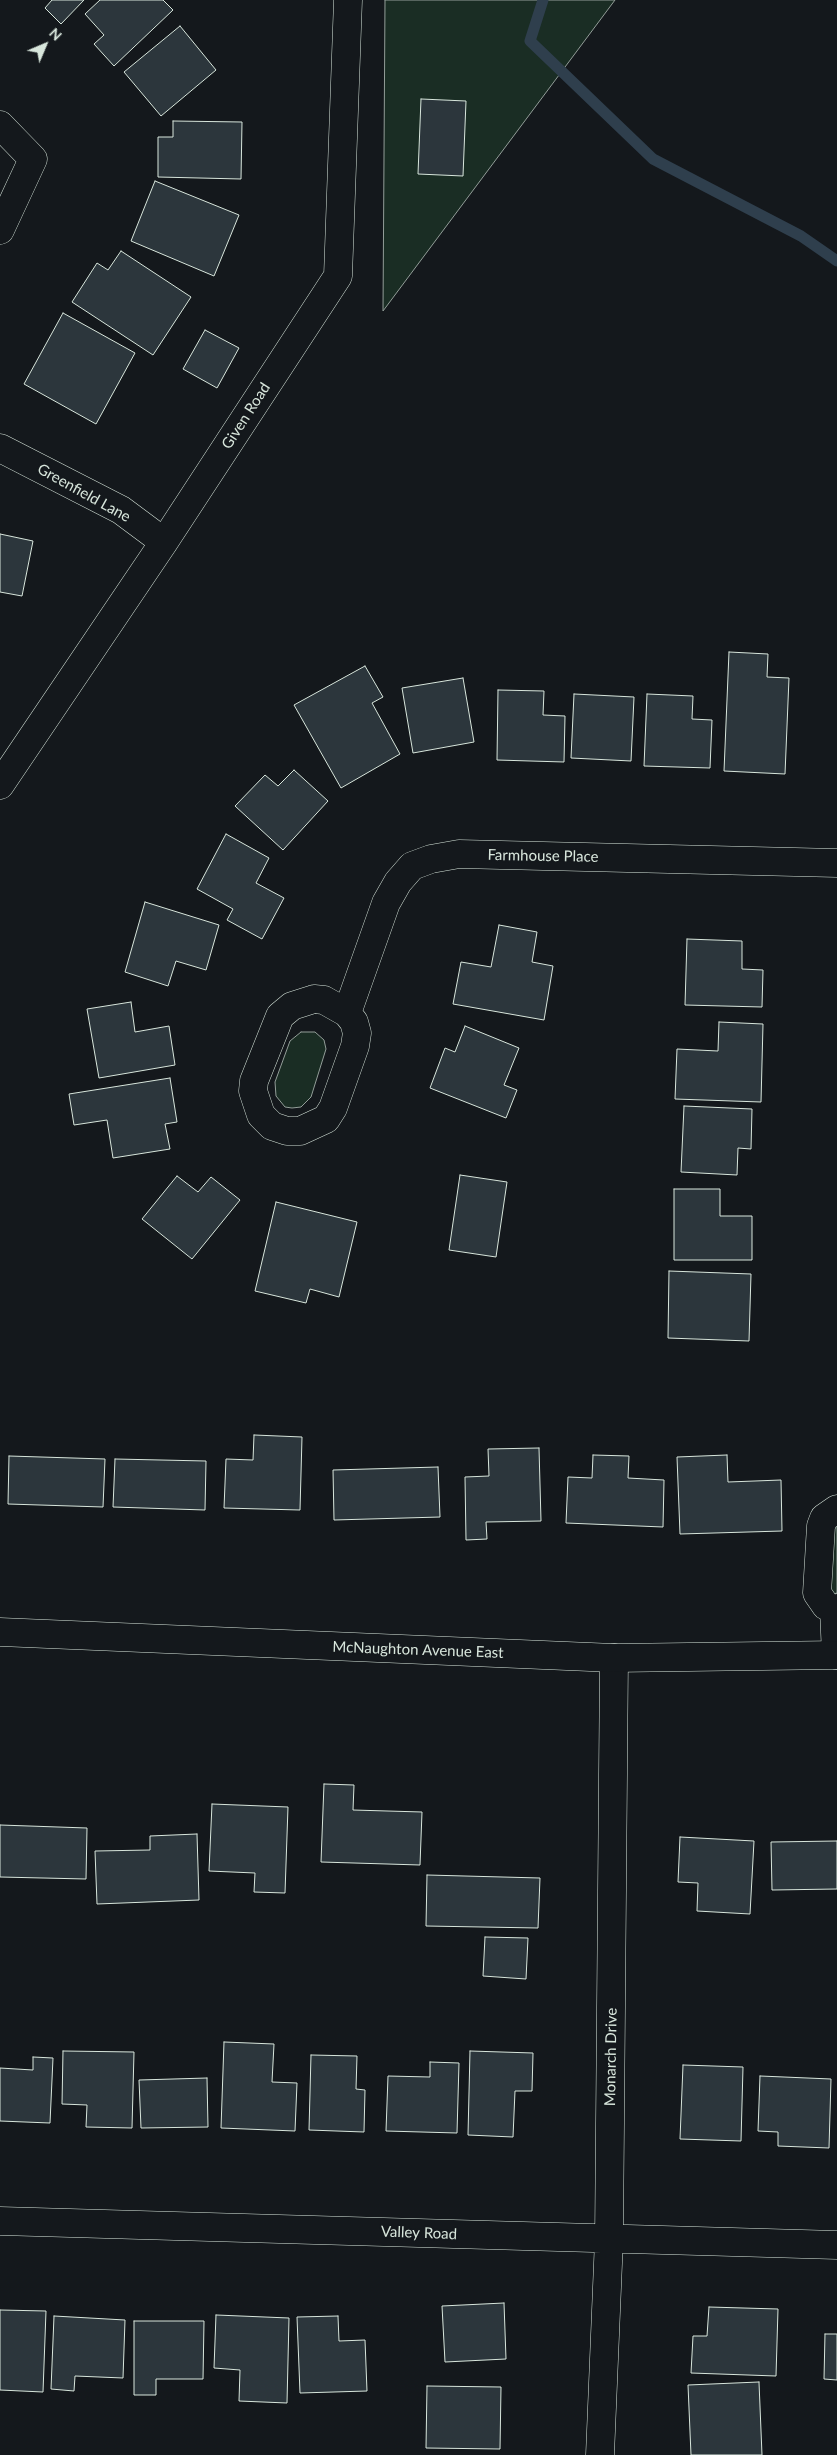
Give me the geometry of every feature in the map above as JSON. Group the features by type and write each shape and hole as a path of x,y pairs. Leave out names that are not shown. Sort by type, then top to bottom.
{"street":[{"name":"Given Road","path":"0,785 164,542 338,276 348,0"},
{"path":"0,125 33,160 0,230"},
{"name":"Greenfield Lane","path":"0,448 121,510 164,542"},
{"name":"Farmhouse Place","path":"346,1013 386,903 398,882 412,866 431,859 459,854 837,863"},
{"path":"314,999 324,1000 346,1013 354,1022 357,1033 355,1046 333,1108 326,1119 300,1131 287,1131 272,1126 262,1115 253,1092 254,1081 280,1016 292,1006 314,999"},
{"path":"837,1509 824,1518 821,1526 817,1593 826,1606 836,1609 837,1655"},
{"name":"McNaughton Avenue East","path":"0,1632 614,1658 837,1655"},
{"name":"Monarch Drive","path":"600,2455 609,2238 614,1658"},
{"name":"Valley Road","path":"0,2221 837,2245"}],"green space":[{"path":"385,0 615,0 383,311"},
{"path":"301,1032 315,1032 324,1040 326,1049 311,1097 301,1107 285,1107 276,1096 275,1082 290,1041"},
{"path":"837,1522 837,1593 833,1594 830,1593 830,1528"}],"building":[{"path":"52,0 84,0 61,24 45,8"},
{"path":"100,0 163,0 173,10 114,66 94,44 104,35 85,14"},
{"path":"180,26 216,70 161,116 124,72"},
{"path":"421,99 466,101 463,176 418,174"},
{"path":"173,121 242,122 241,179 158,177 158,137 173,137"},
{"path":"155,181 239,215 214,276 131,241"},
{"path":"121,251 191,297 153,355 72,302 97,263 108,270"},
{"path":"63,313 135,353 96,424 24,384"},
{"path":"205,330 239,348 217,388 183,369"},
{"path":"0,534 33,541 22,596 0,592"},
{"path":"729,652 768,654 767,677 789,678 785,774 724,771"},
{"path":"365,666 383,697 372,703 400,754 341,788 294,705"},
{"path":"463,678 474,742 413,753 402,688"},
{"path":"498,690 544,691 543,715 565,716 564,762 497,760"},
{"path":"574,694 634,697 631,761 571,758"},
{"path":"647,694 693,696 692,719 712,720 710,768 644,766"},
{"path":"294,770 328,801 283,850 235,806 265,775 278,786"},
{"path":"226,834 269,858 256,883 284,898 262,939 227,920 233,909 197,889"},
{"path":"145,902 219,925 206,970 176,961 168,986 125,972"},
{"path":"499,925 537,932 532,962 553,966 544,1020 453,1004 461,962 491,967"},
{"path":"687,939 742,941 742,969 763,970 762,1007 685,1005"},
{"path":"131,1002 135,1032 169,1026 175,1065 99,1078 87,1009"},
{"path":"719,1022 763,1024 761,1102 675,1099 677,1049 718,1051"},
{"path":"465,1026 519,1048 504,1085 517,1090 506,1118 430,1088 445,1048 455,1052"},
{"path":"170,1078 177,1122 165,1124 170,1149 113,1158 107,1120 74,1125 69,1094"},
{"path":"684,1106 752,1109 751,1149 738,1148 737,1175 681,1172"},
{"path":"460,1175 507,1182 496,1257 449,1250"},
{"path":"177,1176 198,1192 211,1177 240,1200 192,1259 142,1219"},
{"path":"674,1189 720,1189 720,1216 752,1216 752,1260 674,1260"},
{"path":"276,1202 357,1222 339,1297 310,1289 306,1303 255,1291"},
{"path":"669,1271 751,1274 749,1341 668,1338"},
{"path":"254,1435 302,1437 300,1510 224,1508 226,1459 253,1460"},
{"path":"539,1448 541,1521 486,1522 487,1539 466,1540 465,1477 489,1476 488,1449"},
{"path":"593,1455 629,1456 628,1478 664,1480 663,1527 566,1523 568,1477 592,1478"},
{"path":"727,1455 728,1482 781,1480 782,1531 680,1534 677,1457"},
{"path":"9,1456 105,1459 103,1507 8,1504"},
{"path":"115,1459 206,1461 205,1510 113,1507"},
{"path":"438,1467 440,1517 334,1520 333,1470"},
{"path":"324,1784 354,1785 353,1810 422,1812 420,1865 321,1862"},
{"path":"212,1804 288,1807 285,1893 254,1892 255,1873 209,1871"},
{"path":"0,1825 87,1828 86,1879 0,1877"},
{"path":"197,1834 199,1900 97,1904 95,1851 150,1850 150,1836"},
{"path":"680,1837 754,1841 750,1914 697,1911 698,1883 678,1882"},
{"path":"837,1841 837,1889 772,1890 771,1842"},
{"path":"427,1875 540,1878 538,1928 426,1926"},
{"path":"485,1937 528,1938 526,1979 483,1976"},
{"path":"224,2042 274,2044 272,2082 297,2083 295,2131 221,2128"},
{"path":"63,2051 134,2052 132,2128 86,2127 87,2105 62,2104"},
{"path":"470,2051 533,2053 532,2091 515,2091 513,2137 468,2135"},
{"path":"311,2055 357,2056 356,2089 365,2090 364,2132 309,2130"},
{"path":"33,2057 53,2058 50,2123 0,2121 0,2068 33,2070"},
{"path":"430,2062 459,2063 457,2133 386,2131 388,2076 430,2077"},
{"path":"683,2065 743,2067 741,2141 680,2139"},
{"path":"760,2076 831,2079 829,2148 778,2146 778,2132 758,2131"},
{"path":"207,2078 208,2127 141,2128 139,2080"},
{"path":"504,2303 506,2359 445,2362 442,2306"},
{"path":"709,2307 778,2309 776,2376 691,2373 693,2336 707,2336"},
{"path":"0,2310 46,2311 43,2392 0,2390"},
{"path":"216,2315 289,2318 287,2403 239,2401 240,2370 214,2368"},
{"path":"54,2316 125,2320 123,2378 75,2376 74,2391 51,2389"},
{"path":"338,2316 339,2341 365,2340 367,2391 300,2393 297,2317"},
{"path":"134,2321 204,2321 203,2379 156,2379 156,2395 134,2395"},
{"path":"825,2334 837,2334 837,2380 824,2379"},
{"path":"759,2382 762,2455 691,2455 688,2385"},
{"path":"427,2386 501,2387 500,2449 426,2448"}],"waterway":[{"path":"543,0 530,41 653,159 801,236 837,261"}]}
